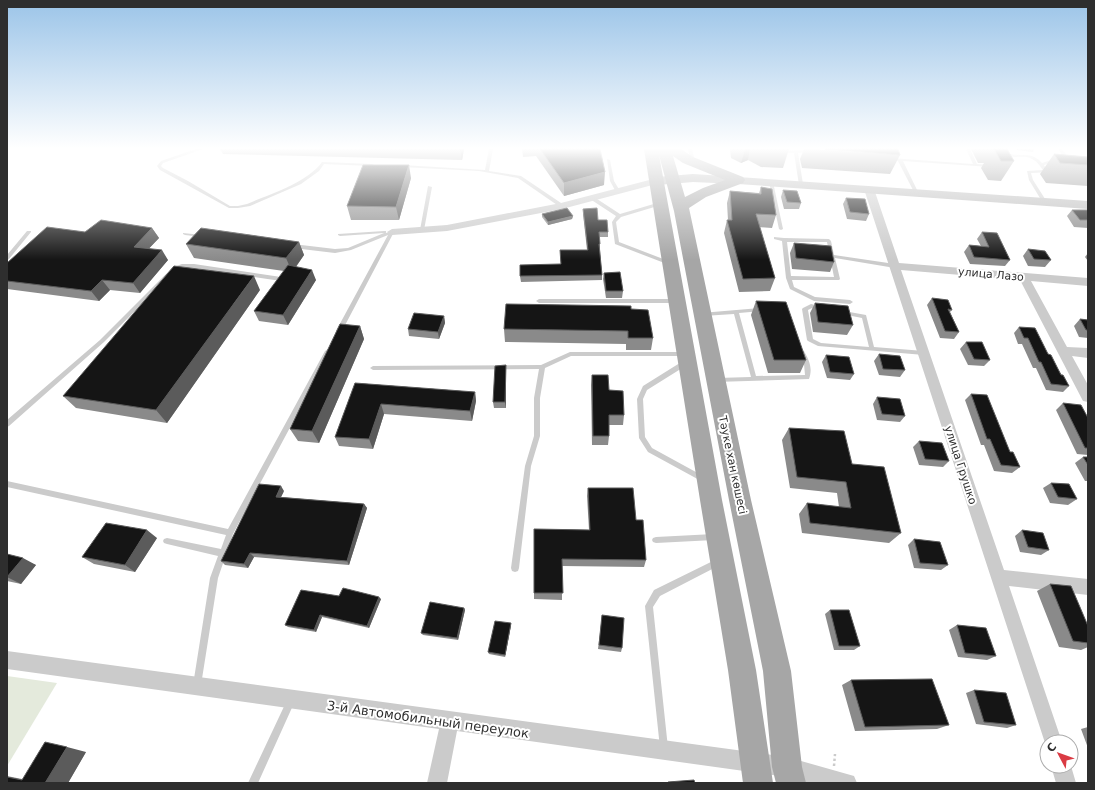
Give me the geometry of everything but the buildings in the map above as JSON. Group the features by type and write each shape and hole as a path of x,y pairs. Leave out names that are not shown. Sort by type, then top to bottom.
{"main road":[{"name":"Тәуке хан көшесі","path":"666,186 669,205 671,264 742,670 756,773"},
{"path":"669,205 689,200 708,190 720,186"},
{"name":"Тәуке хан көшесі","path":"669,205 702,314 716,380 777,671 789,775"}],"street":[{"path":"392,232 447,228 562,206 640,186"},
{"path":"826,186 1088,205"},
{"name":"улица Грушко","path":"869,189 1050,734"},
{"name":"улица Лазо","path":"895,266 1088,282"},
{"path":"1022,276 1088,397"},
{"path":"1063,351 1088,353"},
{"path":"998,577 1088,587"},
{"name":"3-й Автомобильный переулок","path":"7,660 197,685 291,700 664,751 756,773 789,775 847,783"},
{"path":"437,783 450,722"}],"lane":[{"path":"193,186 229,207 248,205 294,186"},
{"path":"532,186 562,206"},
{"path":"615,186 618,191"},
{"path":"772,186 781,229"},
{"path":"913,186 916,192"},
{"path":"1035,186 1045,202"},
{"path":"422,230 430,188"},
{"path":"592,198 619,216"},
{"path":"669,205 619,216 614,222 617,243 671,264"},
{"path":"7,258 29,232"},
{"path":"340,235 392,232"},
{"path":"287,245 335,251 349,249 392,232"},
{"path":"336,337 392,232"},
{"path":"184,234 208,237"},
{"path":"776,238 784,240 830,241 837,279 789,278"},
{"path":"784,240 789,278 792,288 814,299 850,302"},
{"path":"833,256 895,266"},
{"path":"7,424 102,341 175,268 182,266 194,266 281,279"},
{"path":"539,301 678,301"},
{"path":"826,309 811,306 804,309 810,340 820,345 924,353"},
{"path":"702,314 736,313 763,310"},
{"path":"834,311 864,316 872,349"},
{"path":"736,313 754,378"},
{"path":"197,685 214,578 222,553 230,533 332,344"},
{"path":"716,380 807,377 809,372 806,359 799,348"},
{"path":"373,368 542,367 570,354 687,357"},
{"path":"687,357 645,388 640,399 642,438 650,450 708,482"},
{"path":"515,568 528,466 537,436 536,398 542,367"},
{"path":"7,484 230,533"},
{"path":"656,540 718,537"},
{"path":"167,541 222,553"},
{"path":"664,751 649,606 657,593 722,561"},
{"path":"253,783 291,700"}],"shaded area":[{"path":"7,676 57,683 7,766"}]}
